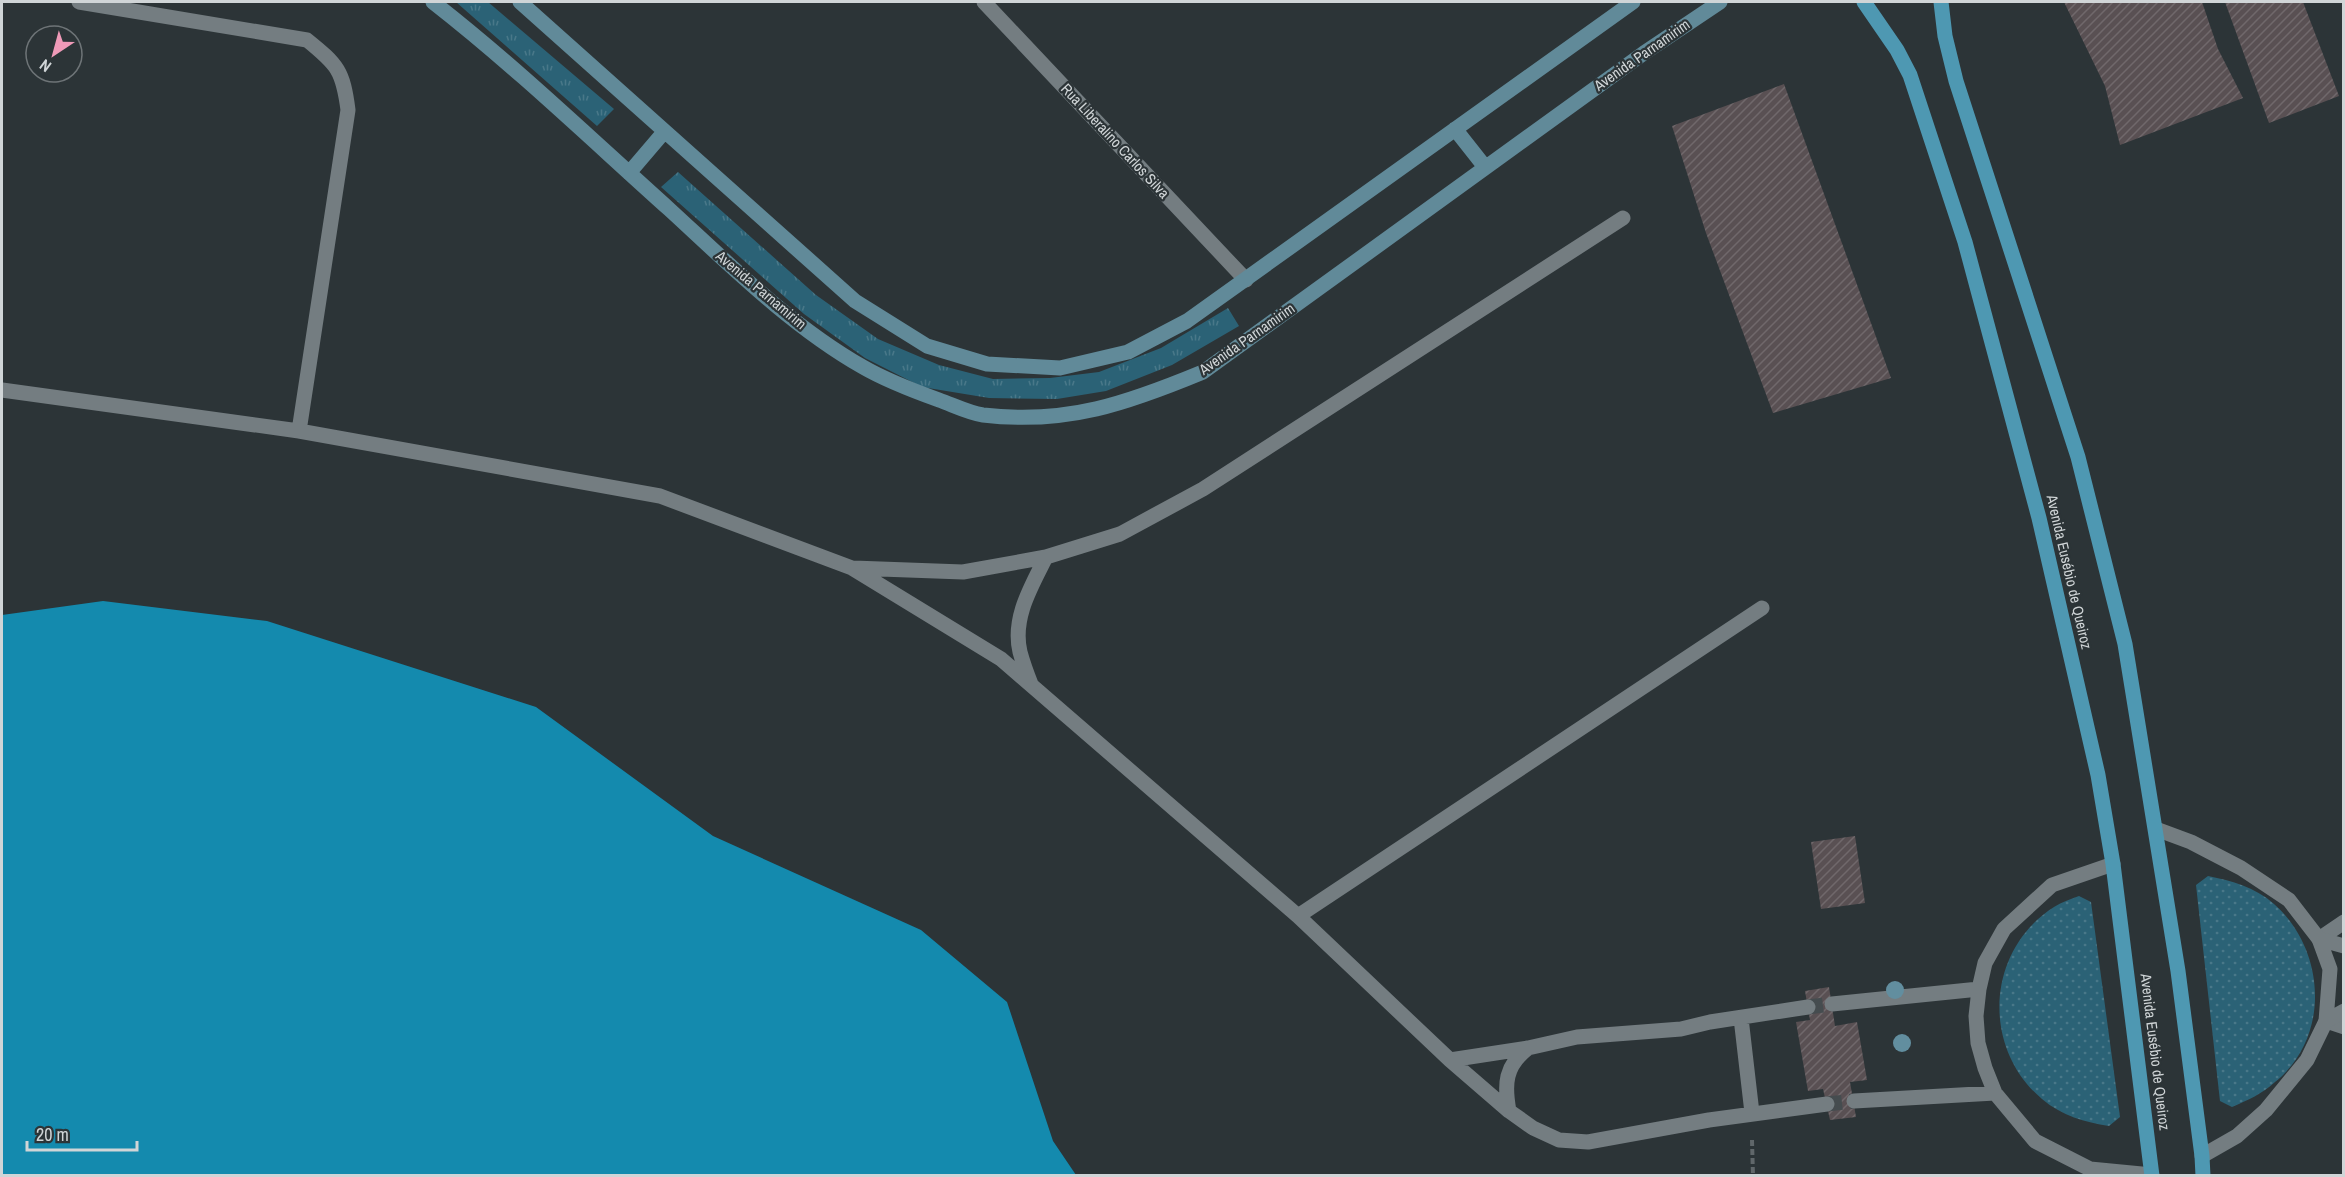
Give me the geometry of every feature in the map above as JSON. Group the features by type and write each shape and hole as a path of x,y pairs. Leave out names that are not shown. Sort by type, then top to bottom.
{"main road":[{"name":"Avenida Eusébio de Queiroz","path":"1863,2 1897,50 1910,75 1965,242 2039,518 2098,776 2113,864 2152,1175"},
{"path":"1941,2 1945,36 1956,81 2078,457 2125,644 2178,971 2203,1176"}],"street":[{"path":"79,2 307,40 330,58 344,81 348,110 299,431"},
{"name":"Avenida Parnamirim","path":"433,2 520,75 770,300 815,336 863,367 916,392 981,415 1039,417 1084,412 1141,398 1203,372 1644,53 1720,2"},
{"path":"520,2 855,301 927,346 987,364 1060,368 1128,351 1187,321 1633,2"},
{"name":"Rua Liberalino Carlos Silva","path":"984,2 1246,280"},
{"path":"1455,129 1485,167"},
{"path":"629,173 664,132"},
{"path":"852,568 963,572 1046,557 1120,534 1203,489 1623,218"},
{"path":"2,390 299,431 660,496 852,568 1001,659 1298,916 1450,1060 1509,1111 1533,1128 1559,1140 1588,1142 1752,1113 1827,1104"},
{"path":"1031,684 1020,650 1019,621 1026,596 1046,557"},
{"path":"1298,916 1762,608"},
{"path":"2156,829 2191,842 2241,868 2289,900 2319,939 2330,969 2326,1021 2307,1060 2266,1110 2236,1136 2202,1156"},
{"path":"2113,864 2052,885 2004,929 1985,963 1979,989 1976,1016 1978,1043 1995,1093 2035,1141 2090,1169 2152,1175"},
{"path":"2319,939 2343,922"},
{"path":"2319,939 2343,946"},
{"path":"1832,1004 1979,989"},
{"path":"1450,1060 1528,1048 1577,1037 1681,1029 1808,1006"},
{"path":"2326,1021 2343,1011"},
{"path":"1741,1018 1752,1113"},
{"path":"2326,1021 2343,1027"},
{"path":"1509,1111 1505,1090 1509,1073 1517,1057 1528,1048"},
{"path":"1854,1101 1995,1093"}],"path":[{"path":"1752,1113 1753,1176"}],"green space":[{"path":"456,2 488,2 614,109 597,126"},
{"path":"678,172 816,295 878,339 939,365 993,379 1050,378 1099,372 1161,348 1228,308 1239,326 1172,365 1106,391 1057,399 989,398 922,387 865,358 804,314 661,187"},
{"path":"2208,876 2243,886 2259,893 2274,904 2291,923 2304,945 2312,969 2315,993 2313,1018 2306,1042 2293,1063 2265,1090 2232,1107 2220,1101 2196,885"},
{"path":"2079,896 2091,902 2120,1117 2109,1126 2074,1117 2042,1099 2022,1078 2009,1054 2001,1027 2000,1000 2004,973 2015,948 2031,926 2054,907"}],"shaded area":[{"path":"103,601 267,621 536,707 713,836 921,930 1007,1002 1053,1141 1076,1175 2,1175 2,615"}],"building":[{"path":"2064,2 2202,2 2218,49 2243,98 2120,145 2105,86"},
{"path":"2225,2 2303,2 2339,96 2269,123"},
{"path":"1784,84 1891,378 1773,413 1706,233 1672,126"},
{"path":"1855,836 1865,903 1821,909 1811,842"},
{"path":"1829,987 1835,1026 1857,1022 1867,1080 1850,1082 1856,1117 1830,1120 1823,1089 1808,1091 1796,1022 1810,1020 1805,991"}],"tunnel":[{"path":"1808,1007 1832,1004"},
{"path":"1827,1104 1854,1101"}]}
